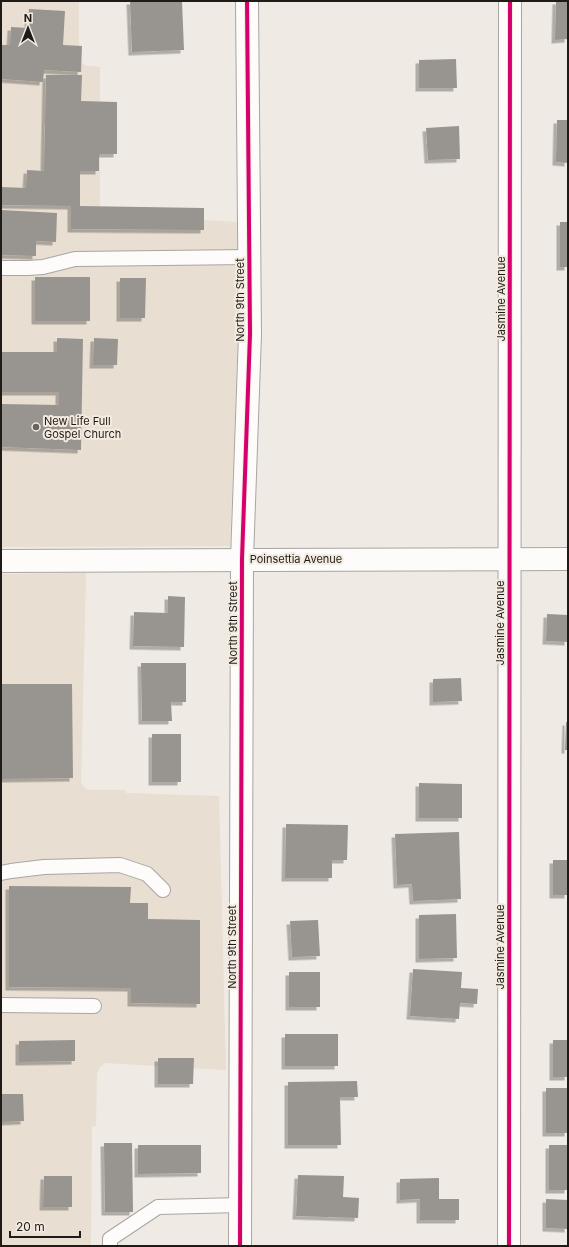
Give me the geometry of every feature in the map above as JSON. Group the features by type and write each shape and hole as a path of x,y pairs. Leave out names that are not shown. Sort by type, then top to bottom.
{"street":[{"name":"North 9th Street","path":"240,1246 242,559 250,334 247,1"},
{"name":"Jasmine Avenue","path":"509,1246 510,1"},
{"name":"Poinsettia Avenue","path":"1,560 568,559"}],"lane":[{"path":"1,268 43,267 75,259 249,257"},
{"path":"1,873 44,867 120,865 147,874 163,890"},
{"path":"1,1005 94,1006"},
{"path":"110,1246 110,1239 158,1207 241,1205"}],"shaded area":[{"path":"1,1 79,1 79,55 81,62 86,66 100,67 100,215 237,222 238,334 230,546 1,547"},
{"path":"86,573 81,782 88,790 125,790 126,793 219,796 226,1070 105,1063 100,1067 97,1074 96,1126 92,1126 91,1246 1,1246 1,574"}],"building":[{"path":"130,1 182,1 184,50 132,52"},
{"path":"556,1 568,1 568,39 555,40"},
{"path":"29,9 65,11 63,45 82,46 81,72 44,70 43,82 1,79 1,45 10,45 11,27 28,28"},
{"path":"456,59 457,88 419,88 419,60"},
{"path":"46,75 82,75 81,101 117,102 117,154 99,154 99,171 80,171 80,206 204,208 204,230 71,229 71,206 1,205 1,187 26,188 27,170 44,171"},
{"path":"557,120 568,120 568,163 556,162"},
{"path":"459,126 460,159 428,160 426,128"},
{"path":"1,210 57,213 56,242 36,241 36,256 1,255"},
{"path":"560,222 568,222 568,267 560,267"},
{"path":"35,277 90,277 90,321 35,321"},
{"path":"120,278 146,278 145,318 120,318"},
{"path":"57,338 83,339 81,450 1,447 1,404 59,405 59,392 1,392 1,352 57,352"},
{"path":"94,338 118,339 117,365 93,365"},
{"path":"168,596 185,597 184,647 133,646 134,612 168,613"},
{"path":"547,614 568,615 568,642 546,641"},
{"path":"141,663 186,663 186,702 171,702 172,721 142,721"},
{"path":"461,678 462,701 433,702 433,679"},
{"path":"1,684 72,684 73,778 1,779"},
{"path":"566,722 568,722 568,750 565,750"},
{"path":"152,734 181,734 181,782 152,782"},
{"path":"419,783 462,784 462,818 419,818"},
{"path":"286,824 348,825 347,860 332,860 332,878 285,878"},
{"path":"459,832 461,899 413,901 412,884 397,885 395,834"},
{"path":"553,860 568,860 568,895 553,895"},
{"path":"9,886 131,887 130,903 148,903 148,919 200,920 200,1004 131,1003 131,988 9,987"},
{"path":"456,914 457,958 419,959 419,915"},
{"path":"318,920 320,956 292,957 290,921"},
{"path":"413,969 462,972 461,988 478,989 477,1004 460,1003 459,1019 410,1016"},
{"path":"289,972 320,972 320,1007 289,1007"},
{"path":"285,1034 338,1034 338,1066 285,1066"},
{"path":"75,1040 75,1061 19,1062 19,1041"},
{"path":"553,1040 568,1040 568,1077 553,1077"},
{"path":"158,1058 194,1058 193,1084 158,1084"},
{"path":"357,1081 358,1097 340,1097 341,1145 288,1145 288,1082"},
{"path":"546,1088 568,1088 568,1133 546,1133"},
{"path":"1,1094 23,1094 24,1121 1,1122"},
{"path":"104,1143 132,1143 133,1212 105,1212"},
{"path":"138,1145 201,1145 201,1173 138,1174"},
{"path":"549,1145 568,1145 568,1190 549,1190"},
{"path":"298,1175 344,1176 343,1197 359,1198 358,1218 296,1216"},
{"path":"44,1176 72,1176 72,1207 43,1207"},
{"path":"439,1178 439,1199 459,1199 459,1220 420,1220 420,1199 400,1200 400,1179"},
{"path":"546,1199 568,1200 568,1229 546,1228"}],"cycle path":[{"path":"240,1246 242,559 250,334 247,1"},
{"path":"509,1246 510,1"}],"place":[{"name":"New Life Full Gospel Church","path":"36,427"}]}
